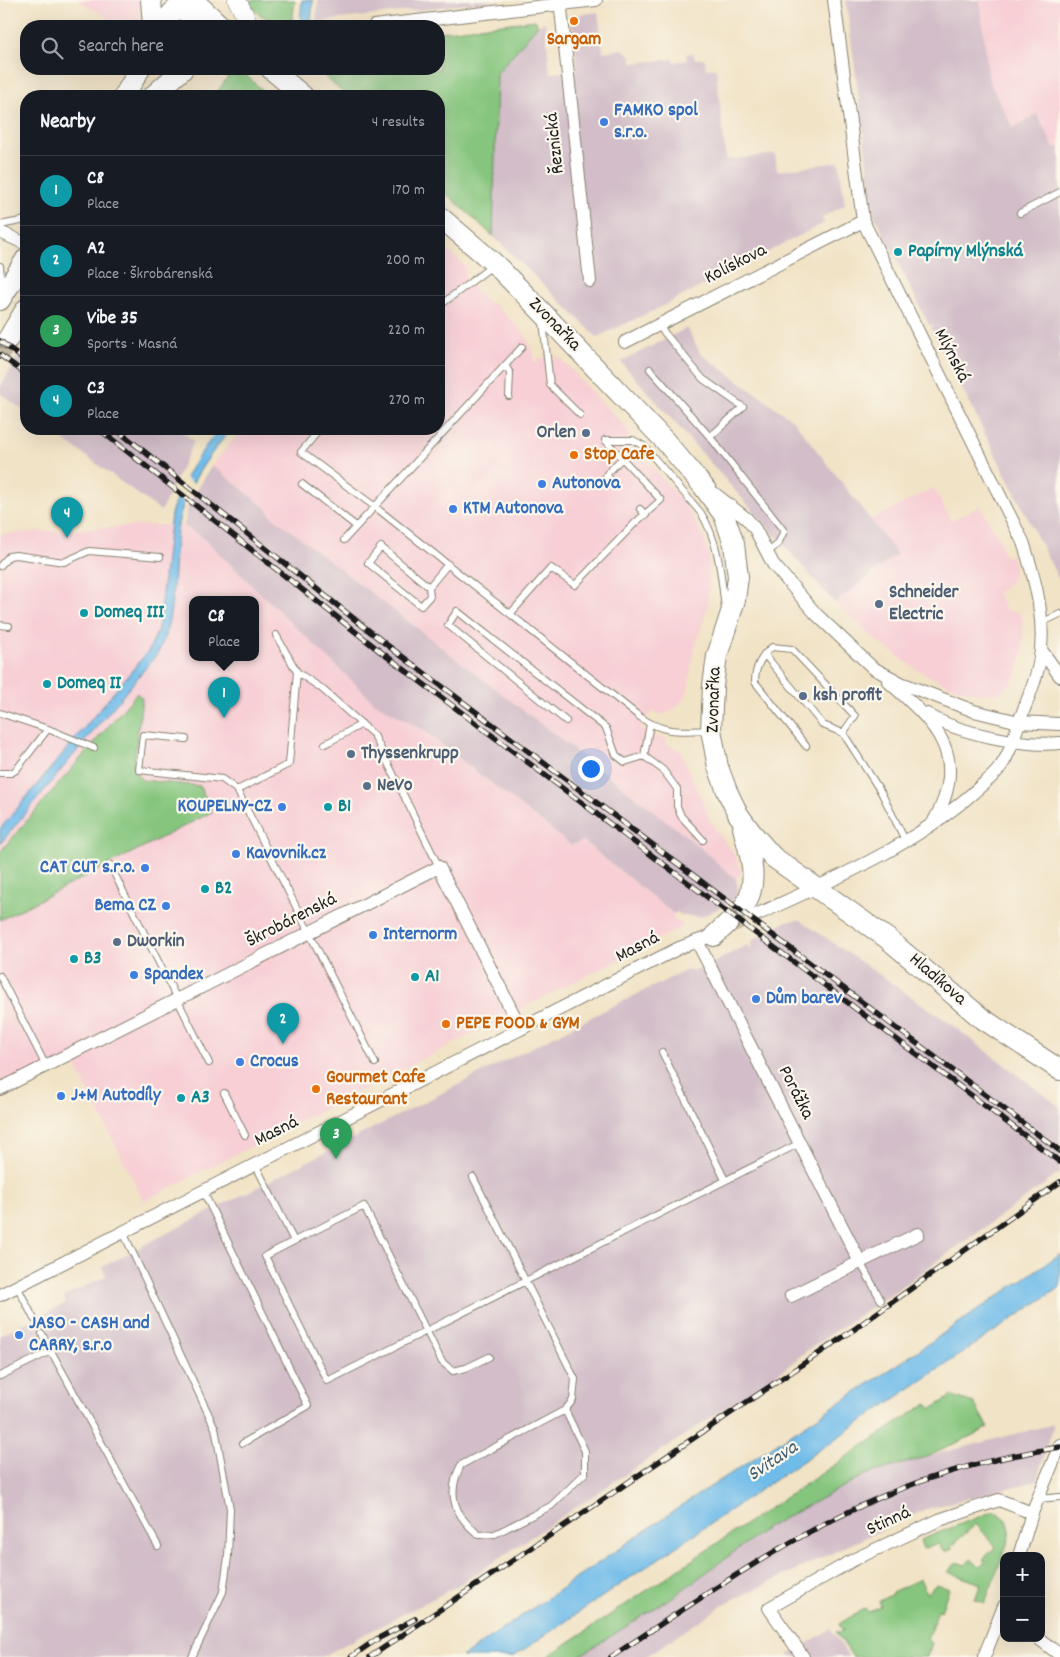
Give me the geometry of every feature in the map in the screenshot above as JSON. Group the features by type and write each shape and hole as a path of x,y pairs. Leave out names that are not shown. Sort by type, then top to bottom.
{"main road":[{"path":"151,0 153,20"},
{"path":"166,20 170,12 176,7 192,0"},
{"path":"190,20 192,0"},
{"path":"192,0 214,20"},
{"path":"237,0 247,20"},
{"path":"128,90 136,75"},
{"path":"157,90 163,75"},
{"path":"160,90 176,75"},
{"path":"279,75 296,90"},
{"name":"Zvonařka","path":"445,221 495,264 665,441 704,486 724,515 736,556 737,586 714,671 711,730 718,766 738,814 757,840 774,857 816,887"},
{"path":"1,299 20,269"},
{"path":"8,339 20,319"},
{"path":"738,814 753,869 750,911"},
{"name":"Hladíkova","path":"816,887 888,939 998,1031 1060,1070"},
{"path":"705,938 732,924"}],"street":[{"path":"420,20 560,2 596,0"},
{"name":"Mlýnská","path":"834,0 863,222 1023,542 1035,585 1041,623 1041,650 1036,675 1020,722"},
{"name":"Řeznická","path":"560,2 590,281"},
{"name":"Kolískova","path":"626,342 863,222"},
{"path":"0,232 20,241"},
{"name":"Zvonařka","path":"704,486 743,514 755,529 768,557 816,614 873,668 940,699 974,711 1020,722"},
{"path":"1041,650 1060,676"},
{"path":"873,668 921,710 938,720 1012,741 1060,743"},
{"path":"921,710 941,737 948,767 945,798 932,823"},
{"path":"750,911 816,887 906,840 932,823 994,775 1002,765 1020,722 1060,724"},
{"path":"439,867 521,1029"},
{"name":"Škrobárenská","path":"0,1089 439,867"},
{"name":"Masná","path":"0,1295 679,948 705,938"},
{"name":"Porážka","path":"705,938 800,1143 860,1262"},
{"path":"791,1296 918,1234"},
{"path":"1020,1552 1032,1513 1060,1444"},
{"name":"Stinná","path":"803,1657 769,1608 855,1559 939,1520 998,1500 1032,1513"},
{"path":"984,1657 1000,1617"},
{"path":"1043,1642 1060,1656"}],"lane":[{"path":"1020,213 1060,192"},
{"path":"0,224 20,221"},
{"path":"445,302 495,264"},
{"path":"0,266 1,299"},
{"path":"542,312 550,385 580,415"},
{"path":"658,325 703,379 743,408 710,437"},
{"path":"445,430 522,347"},
{"path":"505,365 510,373 509,396"},
{"path":"650,369 710,437 784,531 778,544 768,557"},
{"path":"315,435 301,452 374,506 650,724 669,730 711,730"},
{"path":"344,540 440,435"},
{"path":"511,613 551,568 575,585 635,523 661,500 605,440 633,440 644,446 709,525 718,552 727,623"},
{"path":"615,484 606,475 622,458"},
{"path":"302,484 356,526"},
{"path":"640,509 646,515"},
{"path":"429,587 381,547 368,563 421,606 430,596 429,587 448,564"},
{"path":"0,566 9,556 16,555 64,562 90,551 160,557"},
{"path":"566,721 448,625 457,611 606,728 616,755 625,762 644,756"},
{"path":"1041,623 1060,614"},
{"path":"0,625 9,626"},
{"path":"276,634 297,672 321,688 374,735 439,867"},
{"path":"806,746 755,682 755,673 764,654 772,647 780,646 792,649 855,716 843,733"},
{"path":"764,654 823,725 843,733 881,792 906,840"},
{"path":"237,790 289,764 297,672"},
{"path":"0,713 48,729 94,748"},
{"path":"325,744 362,724"},
{"path":"644,756 650,724"},
{"path":"0,773 10,773 16,770 48,729"},
{"path":"186,739 143,735 139,770 222,779 237,790 311,932 375,1062"},
{"path":"644,756 664,770 676,789 677,806 681,816 703,840"},
{"path":"110,865 209,1063"},
{"path":"0,976 46,1066"},
{"path":"662,1052 725,1180"},
{"path":"224,1093 245,1135"},
{"path":"489,1357 466,1368 453,1371 442,1362 426,1331 364,1206 265,1256 327,1381 426,1331 526,1281 725,1180 800,1143"},
{"path":"255,1164 294,1241"},
{"path":"473,1178 575,1379 573,1400 565,1410 461,1465 453,1480 455,1503 464,1522 479,1535 495,1534 551,1506 585,1473 585,1451 565,1410"},
{"path":"203,1191 308,1406 243,1442"},
{"path":"123,1232 215,1428 230,1509 228,1557 222,1592 192,1657"},
{"path":"860,1262 881,1300"},
{"path":"17,1286 34,1319"},
{"path":"42,1334 158,1546"},
{"path":"0,1376 51,1351"},
{"path":"1038,1498 1060,1497"}],"shaded area":[{"path":"78,0 139,0 141,20 111,20"},
{"path":"318,0 500,0 333,20 316,20"},
{"path":"846,0 980,0 989,81 1013,128 1037,114 1054,148 1060,146 1060,582 931,327 935,324 929,325 874,214"},
{"path":"980,0 1060,0 1060,146 1054,149 1037,114 1013,128 989,81"},
{"path":"598,12 603,52 623,49 631,56 633,63 673,59 674,62 687,60 686,54 694,53 694,59 705,59 706,69 716,68 726,160 775,154 777,171 839,162 845,205 822,217 824,223 659,308 597,337 493,236 497,73 538,25 545,22 550,73 577,70 571,16"},
{"path":"445,248 466,267 465,277 478,293 487,302 494,304 525,334 534,356 534,363 538,363 538,358 555,358 556,354 629,431 630,452 638,453 649,463 683,502 702,533 709,555 708,605 693,655 688,690 685,698 673,710 660,715 653,710 639,728 650,735 667,739 666,744 680,750 714,828 734,854 742,871 736,879 691,840 269,514 268,510 212,465 238,435 445,435"},
{"path":"687,328 700,353 794,421 897,554 835,603 621,362"},
{"path":"20,354 20,408 0,393 0,387"},
{"path":"57,435 186,435 194,441 161,511"},
{"path":"212,465 268,510 269,514 691,840 736,879 738,888 735,900 701,917 684,916 676,912 674,914 583,841 571,845 420,728 375,703 201,536 184,526 188,506"},
{"path":"934,488 951,521 980,506 1002,544 1000,546 1005,557 1011,555 1014,561 1014,573 1010,583 997,592 1005,609 1019,613 1023,620 1023,650 1017,675 1010,685 1000,693 987,695 952,687 916,669 873,638 835,603 896,554 870,520"},
{"path":"149,525 184,526 201,536 375,703 420,728 571,845 582,841 674,914 672,917 684,926 144,1201 74,1063 0,1100 0,534"},
{"path":"800,920 948,1022 1060,1107 1060,1173 897,1290 810,1348 787,1367 459,1585 321,1657 0,1657 0,1335 66,1303 63,1297 106,1276 102,1267 146,1244 615,1005 685,971 701,969 747,945 750,951 753,940 787,921"},
{"path":"1054,1424 1036,1481 926,1509 728,1602 645,1657 578,1657 674,1596 768,1527 865,1475 929,1456"},
{"path":"831,1629 849,1657 790,1657 788,1655"}],"green space":[{"path":"249,0 295,0 292,20 272,20 256,12"},
{"path":"535,20 538,25 497,73 493,236 445,192 445,90 340,90 323,75 445,75 445,31"},
{"path":"229,75 246,75 262,90 219,90"},
{"path":"137,693 142,698 134,764 135,772 142,780 200,786 212,812 0,920 0,852"},
{"path":"952,1396 974,1403 988,1428 929,1456 865,1475 768,1527 674,1596 578,1657 547,1657 927,1403 931,1409"},
{"path":"994,1511 1001,1516 1009,1527 1010,1536 1004,1552 1000,1552 1000,1563 985,1603 975,1599 981,1584 948,1572 957,1562 965,1565 971,1559 980,1567 985,1562 983,1559 996,1547 976,1524 951,1546 952,1549 946,1552 942,1550 938,1543 923,1549 920,1540"},
{"path":"920,1579 927,1594 936,1584 949,1589 941,1611 938,1610 927,1640 932,1643 927,1657 853,1657 836,1632 843,1631 839,1624 865,1608 868,1612 881,1606 879,1601 892,1594 892,1592"}],"water":[{"path":"302,0 313,0 311,20 300,20"},
{"path":"214,435 226,435 198,474 181,511 176,541 169,622 158,653 0,844 0,829 149,650 158,629 171,514 179,491 190,469"},
{"name":"Svitava","path":"1060,1254 1060,1287 513,1657 462,1657 681,1506 894,1367"}],"pier":[{"path":"184,476 195,485 186,504 174,495"}],"tunnel":[{"path":"0,354 8,339"},
{"path":"734,926 756,915"}],"railway":[{"path":"0,341 20,356"},
{"path":"0,355 20,370"},
{"path":"107,435 381,652 1060,1162"},
{"path":"124,435 387,645 1060,1151"},
{"path":"370,1657 849,1333 1060,1182"},
{"path":"611,1657 743,1571 845,1513 924,1480 992,1461 1060,1447"},
{"path":"351,1657 377,1639 415,1619"}],"place":[{"name":"Sargam","path":"574,21"},
{"name":"FAMKO spol s.r.o.","path":"604,122"},
{"name":"Papírny Mlýnská","path":"898,252"},
{"name":"Orlen","path":"586,433"},
{"name":"Stop Cafe","path":"574,455"},
{"name":"Autonova","path":"542,484"},
{"name":"KTM Autonova","path":"453,509"},
{"name":"C3","path":"67,538"},
{"name":"Schneider Electric","path":"879,604"},
{"name":"Domeq III","path":"84,613"},
{"name":"Domeq II","path":"47,684"},
{"name":"ksh profit","path":"803,696"},
{"name":"C8","path":"224,718"},
{"name":"Thyssenkrupp","path":"351,754"},
{"name":"NeVo","path":"367,786"},
{"name":"KOUPELNY-CZ","path":"282,807"},
{"name":"B1","path":"328,807"},
{"name":"Kavovnik.cz","path":"236,854"},
{"name":"CAT CUT s.r.o.","path":"145,868"},
{"name":"B2","path":"205,889"},
{"name":"Bema CZ","path":"166,906"},
{"name":"Internorm","path":"373,935"},
{"name":"Dworkin","path":"117,942"},
{"name":"B3","path":"74,959"},
{"name":"Spandex","path":"134,975"},
{"name":"A1","path":"415,977"},
{"name":"Dům barev","path":"756,999"},
{"name":"PEPE FOOD & GYM","path":"446,1024"},
{"name":"A2","path":"283,1044"},
{"name":"Crocus","path":"240,1062"},
{"name":"Gourmet Cafe Restaurant","path":"316,1089"},
{"name":"J+M Autodíly","path":"61,1096"},
{"name":"A3","path":"181,1098"},
{"name":"Vibe 35","path":"336,1159"},
{"name":"JASO - CASH and CARRY, s.r.o","path":"19,1335"}]}
